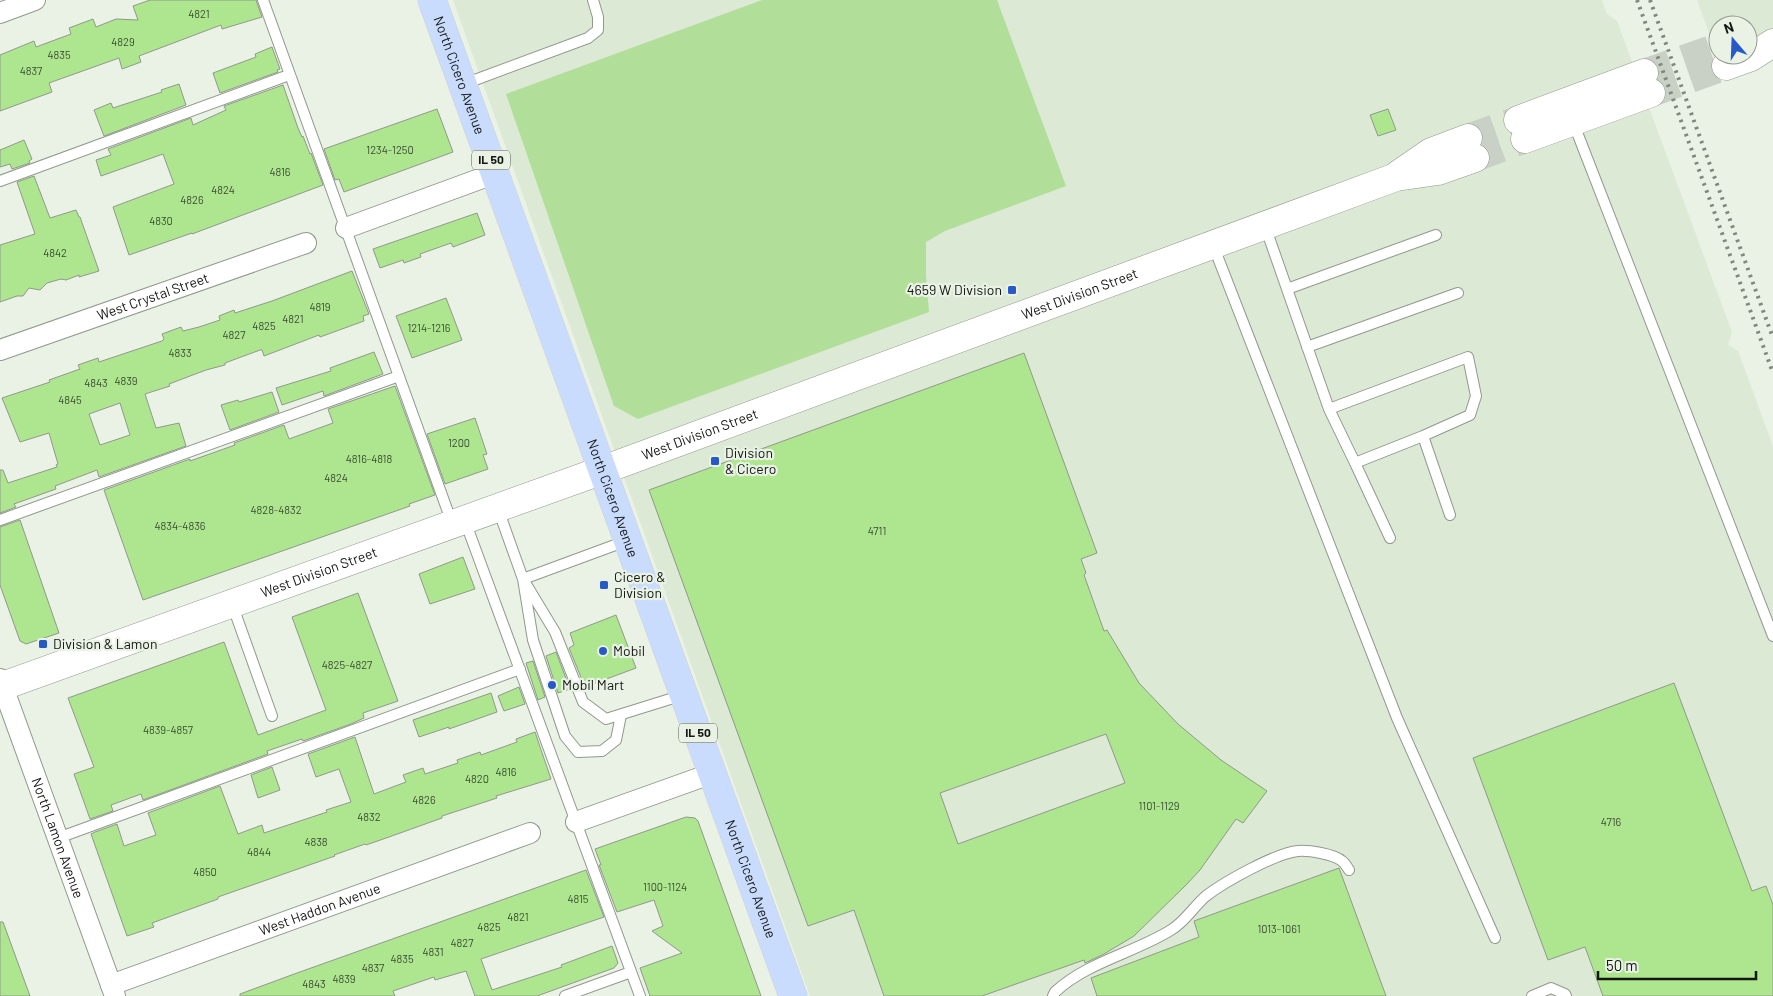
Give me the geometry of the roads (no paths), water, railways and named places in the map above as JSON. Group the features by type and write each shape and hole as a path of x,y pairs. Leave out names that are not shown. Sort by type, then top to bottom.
{"main road":[{"name":"North Cicero Avenue","path":"432,0 793,996"},
{"path":"1758,36 1773,34"},
{"path":"1726,66 1752,56 1773,43"},
{"path":"1522,129 1647,83"},
{"name":"West Division Street","path":"1,684 232,604 603,470 1396,177 1438,172 1472,148"}],"street":[{"path":"0,13 35,0"},
{"path":"346,228 496,173"},
{"name":"West Crystal Street","path":"0,350 306,242"},
{"name":"North Lamon Avenue","path":"1,684 113,990"},
{"path":"576,822 713,773"},
{"name":"West Haddon Avenue","path":"113,990 530,833"}],"lane":[{"path":"263,0 400,376 520,669 640,996"},
{"path":"463,85 588,38 598,30 598,17 593,0"},
{"path":"0,181 289,75"},
{"path":"1569,112 1773,636"},
{"path":"1265,225 1329,409 1390,538"},
{"path":"1287,289 1436,235"},
{"path":"1212,244 1397,718 1495,938"},
{"path":"1307,347 1458,293"},
{"path":"1329,409 1468,357 1476,396 1470,415 1355,463"},
{"path":"0,520 400,376"},
{"path":"1423,436 1450,515"},
{"path":"497,508 523,579 533,640 565,736 578,752 602,751 616,740 621,715"},
{"path":"523,579 628,540"},
{"path":"523,579 555,632 583,702 606,719 684,694"},
{"path":"232,604 272,716"},
{"path":"58,838 520,669"},
{"path":"1053,996 1055,992 1074,976 1146,944 1172,930 1183,922 1208,895 1244,873 1280,856 1297,851 1310,851 1334,857 1342,861 1349,870"},
{"path":"565,996 631,972"},
{"path":"1532,996 1551,988 1566,996"}],"tunnel":[{"path":"1644,73 1708,51"},
{"path":"1651,93 1726,66"},
{"path":"1468,138 1518,120"},
{"path":"1475,158 1525,139"}],"railway":[{"path":"1637,0 1773,373"},
{"path":"1650,0 1773,338"}],"place":[{"name":"4659 W Division","path":"1012,290"},
{"name":"Division & Cicero","path":"715,461"},
{"name":"Cicero & Division","path":"604,585"},
{"name":"Division & Lamon","path":"43,644"},
{"name":"Mobil","path":"603,651"},
{"name":"Mobil Mart","path":"552,685"}]}
